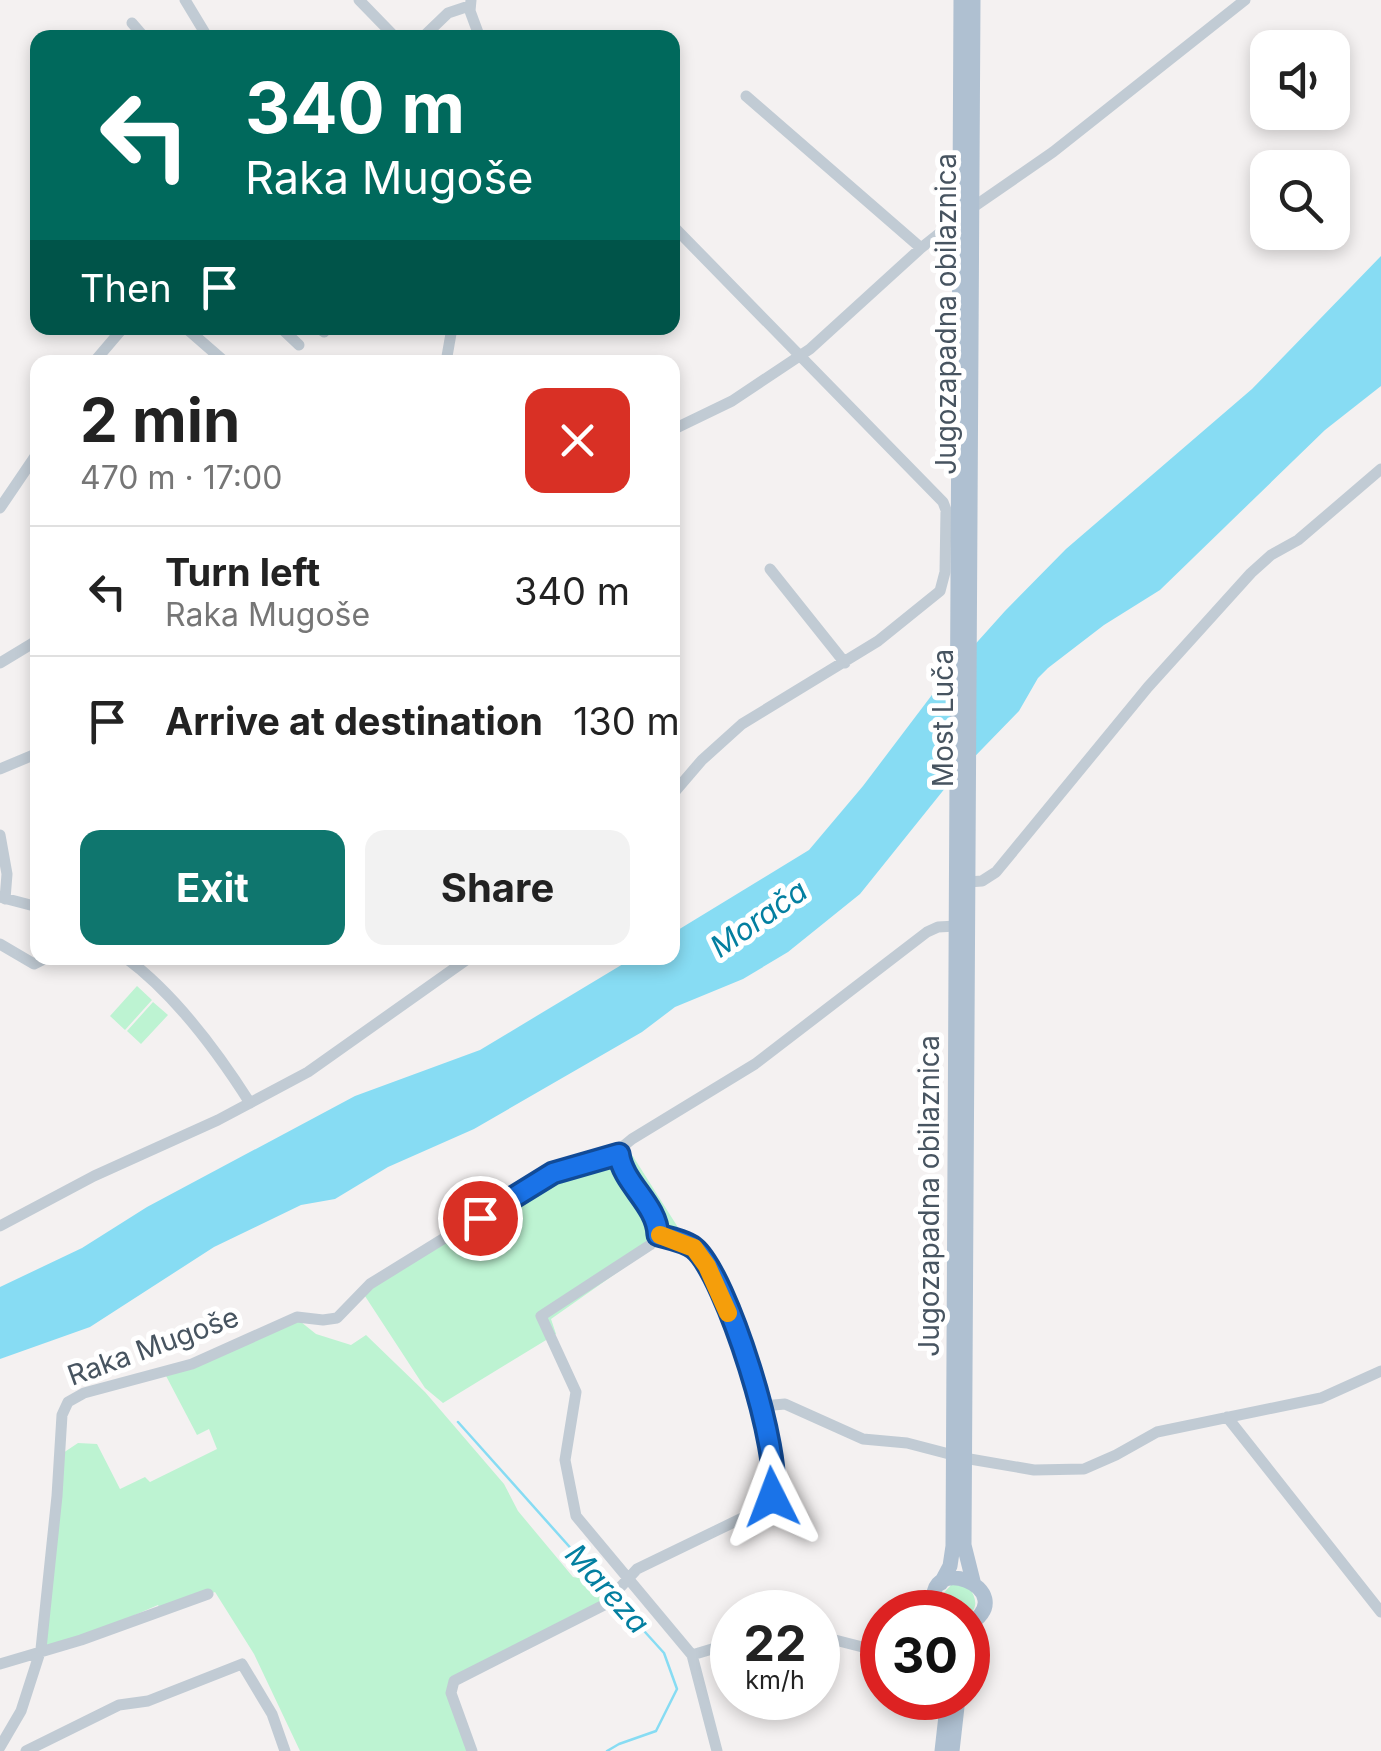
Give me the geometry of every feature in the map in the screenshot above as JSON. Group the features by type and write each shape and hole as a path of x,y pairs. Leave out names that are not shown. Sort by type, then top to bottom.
{"main road":[{"name":"Jugozapadna obilaznica","path":"961,0 966,212"},
{"name":"Jugozapadna obilaznica","path":"963,628 966,212 973,0"},
{"name":"Most Luča","path":"962,807 963,628"},
{"name":"Jugozapadna obilaznica","path":"937,1590 950,1566 958,1456 968,882 962,807"},
{"name":"Jugozapadna obilaznica","path":"962,807 956,926 958,1456 964,1553 980,1590"},
{"path":"941,1584 956,1577 973,1581"},
{"path":"942,1751 946,1720"},
{"path":"952,1751 956,1720"}],"street":[{"path":"185,0 203,30"},
{"path":"360,0 388,30"},
{"path":"680,426 732,400 799,356 966,212 1053,152 1245,0"},
{"path":"430,30 448,13 470,3 478,30"},
{"path":"132,23 138,30"},
{"path":"746,96 921,248"},
{"path":"680,233 882,437 943,502 946,510 945,572 940,591 878,641 742,724 680,786"},
{"path":"100,355 117,335"},
{"path":"194,335 216,355"},
{"path":"288,335 299,345"},
{"path":"0,505 30,463"},
{"path":"968,882 982,881 996,872 1148,687 1251,573 1306,534 1381,469"},
{"path":"770,569 845,663"},
{"path":"0,663 30,645"},
{"path":"0,769 30,757"},
{"path":"0,836 7,874 2,899 30,906"},
{"path":"658,1235 654,1217 622,1168 619,1154 632,1138 755,1064 927,932 956,926"},
{"path":"0,944 30,962"},
{"path":"135,965 208,1042 250,1103"},
{"path":"0,1226 330,1060 459,965"},
{"name":"Raka Mugoše","path":"0,1748 21,1711 40,1650 58,1496 62,1415 72,1398 192,1364 297,1317 338,1318 364,1289 383,1275 540,1179 570,1166 619,1154"},
{"path":"658,1235 650,1245 541,1316 576,1392 566,1460 576,1516 692,1655 717,1751"},
{"path":"472,1751 451,1693 454,1681 613,1597 637,1569 769,1502 775,1478 762,1406 727,1310 707,1266 694,1248 658,1235"},
{"path":"762,1406 785,1404 863,1438 907,1443 1034,1470 1084,1468 1116,1456 1157,1432 1321,1398 1381,1370"},
{"path":"1227,1416 1381,1612"},
{"path":"0,1664 81,1640 208,1594"},
{"path":"692,1655 710,1650"},
{"path":"26,1751 118,1705 148,1701 242,1664 272,1714 285,1751"}],"green space":[{"path":"137,986 152,1000 125,1030 110,1016"},
{"path":"153,1002 168,1015 141,1044 127,1031"},
{"path":"629,1150 679,1229 551,1319 556,1334 443,1403 425,1388 363,1293 539,1183"},
{"path":"296,1318 316,1334 351,1345 366,1335 425,1392 504,1484 518,1511 573,1577 591,1580 610,1598 448,1684 469,1751 300,1751 254,1654 215,1592 162,1612 158,1605 84,1637 45,1647 60,1455 78,1443 97,1444 120,1489 145,1477 150,1482 217,1449 209,1429 197,1435 164,1372"},
{"path":"952,1584 970,1590 946,1590"}],"water":[{"name":"Morača","path":"1381,256 1381,386 1325,430 1160,590 1104,625 1048,668 1019,711 950,782 860,894 788,952 743,979 675,1007 642,1032 474,1129 388,1167 335,1199 301,1205 214,1247 90,1327 0,1359 0,1287 82,1248 147,1207 355,1096 480,1050 621,965 680,965 680,929 809,850 944,679 1005,611 1066,549 1252,389"}],"waterway":[{"name":"Mareza","path":"458,1422 609,1591"},
{"name":"Mareza","path":"607,1751 656,1731 677,1689 664,1653 617,1601"}],"slow traffic":[{"path":"660,1235 694,1248 707,1266 728,1313"}],"route":[{"path":"480,1218 553,1173 619,1154 622,1168 654,1217 658,1235 694,1248 707,1266 727,1310 762,1406 775,1478 772,1497"}]}
